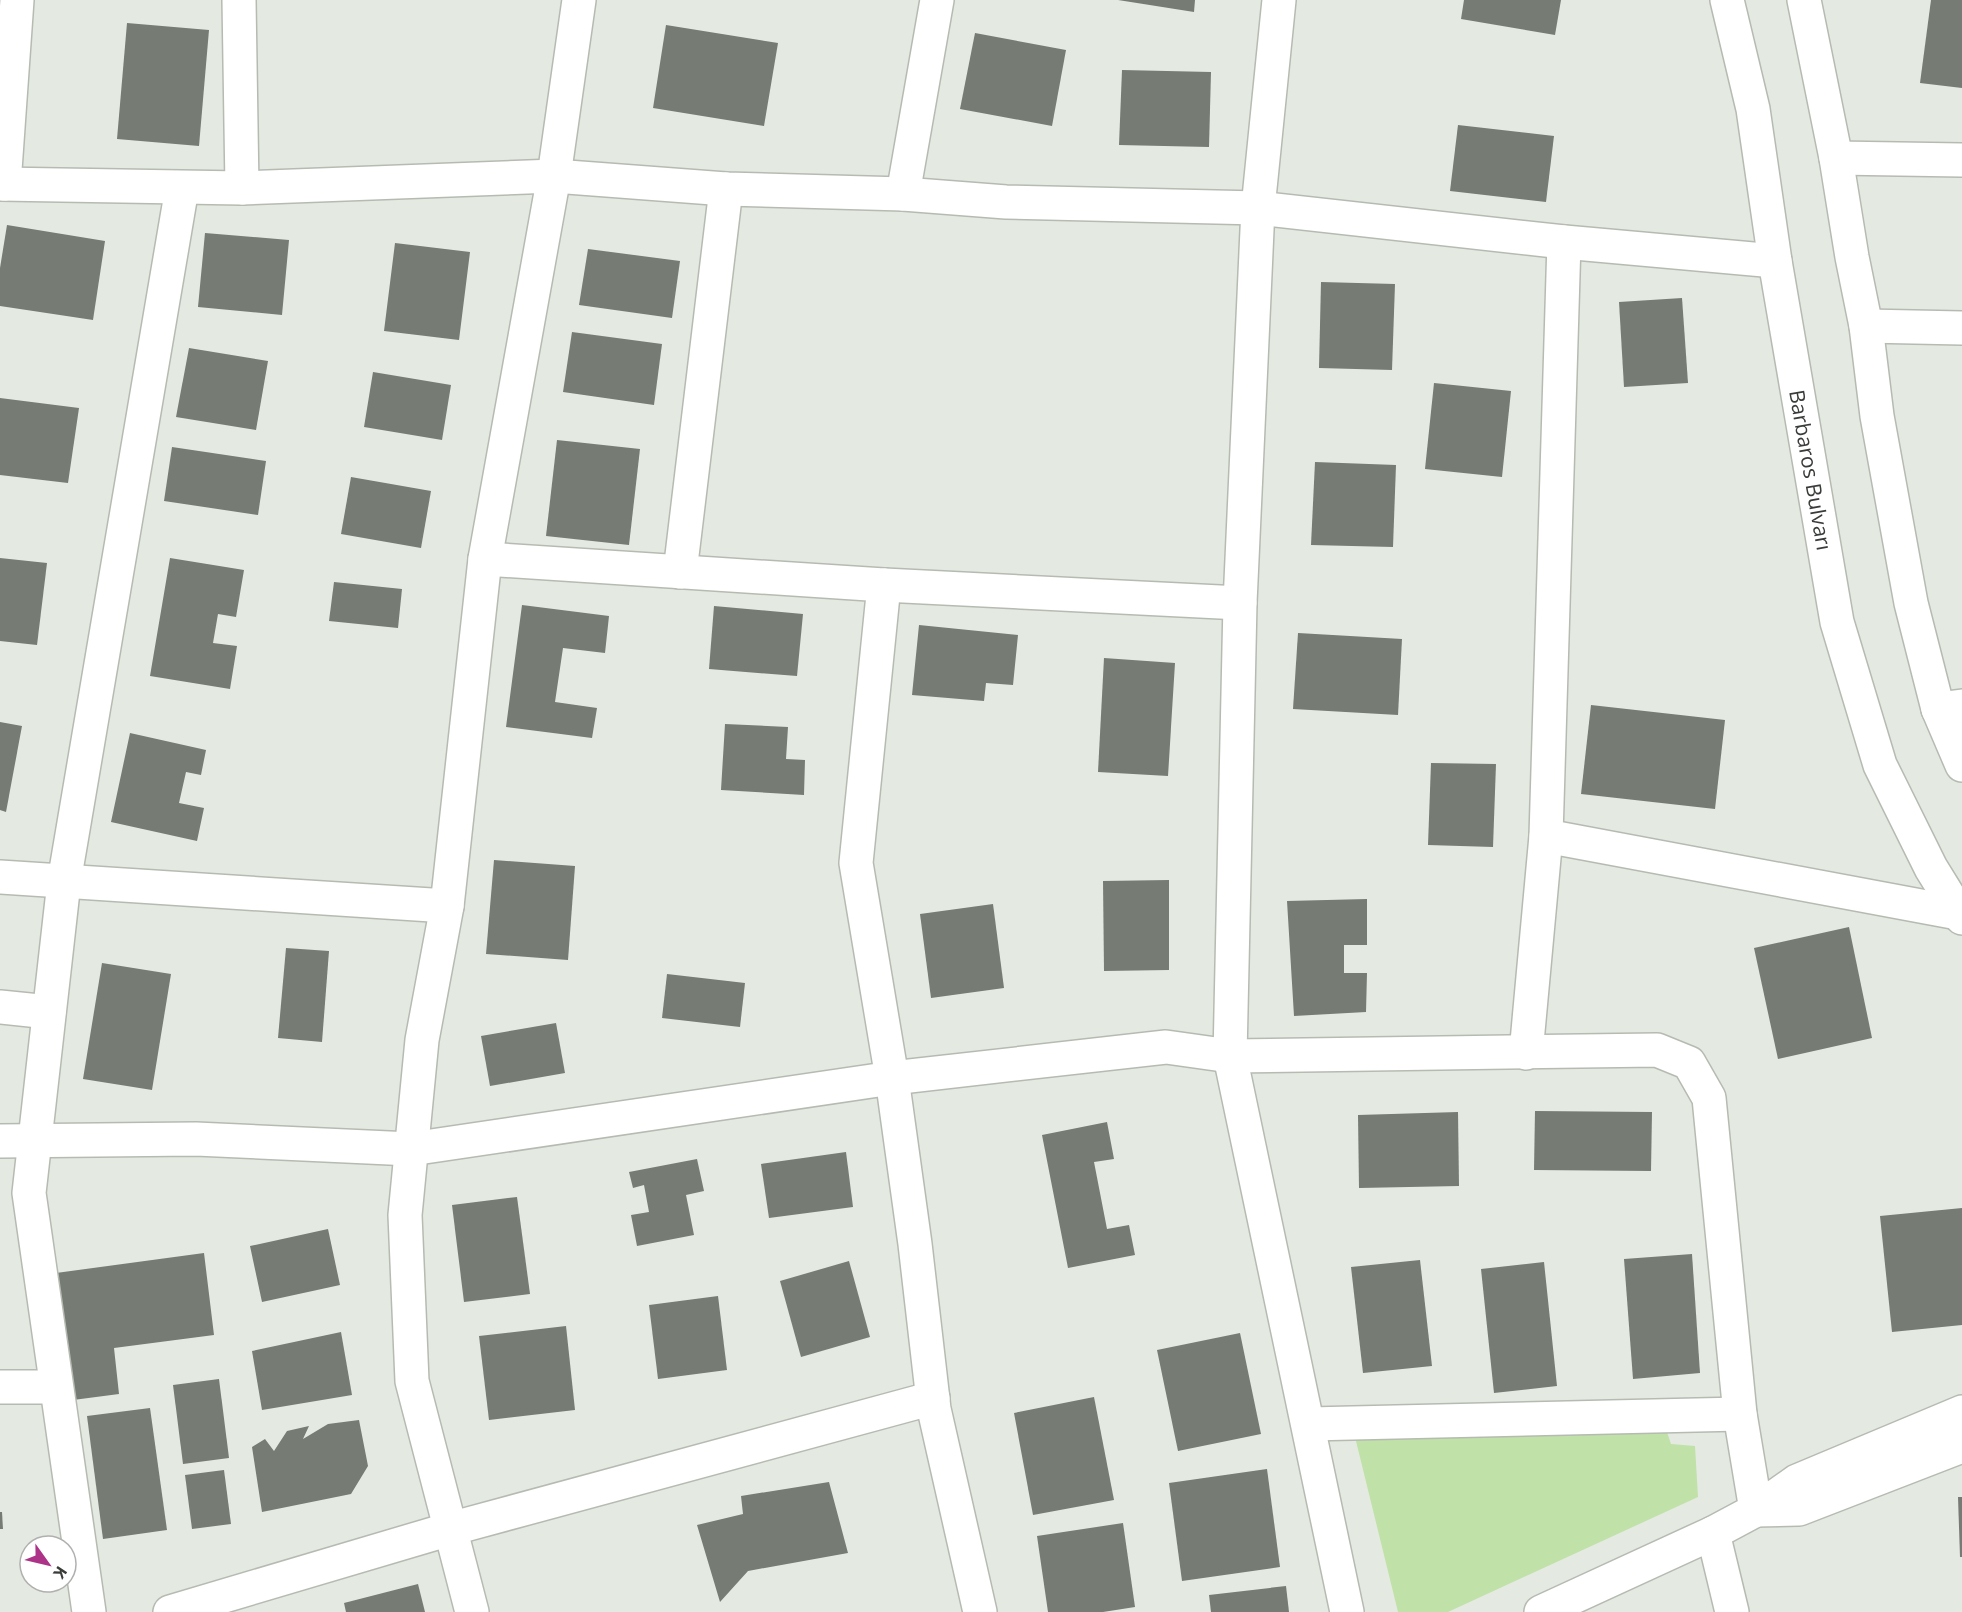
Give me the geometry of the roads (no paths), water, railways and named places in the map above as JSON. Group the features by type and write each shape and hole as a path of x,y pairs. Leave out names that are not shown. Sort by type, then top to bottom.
{"street":[{"path":"17,0 2,184 242,188 554,176 726,189 903,194 1006,202 1258,208 1564,242 1775,261"},
{"path":"239,0 242,188"},
{"path":"472,1612 412,1381 405,1215 422,1040 447,906 485,559 554,176 579,0"},
{"path":"903,194 937,0"},
{"path":"1279,0 1258,208 1240,603 1230,1056 1347,1612"},
{"name":"Barbaros Bulvarı","path":"1727,0 1753,108 1775,261 1837,622 1880,765 1931,868 1960,916"},
{"path":"1804,0 1836,158 1866,326 1877,416 1911,603 1950,708 1962,765"},
{"path":"1836,158 1962,160"},
{"path":"89,1612 29,1193 64,882 182,188"},
{"path":"680,572 726,189"},
{"path":"1526,1053 1546,836 1564,242"},
{"path":"1866,326 1962,328"},
{"path":"485,559 884,585 1240,603"},
{"path":"884,585 856,862 892,1078 933,1398 980,1612"},
{"path":"1546,836 1960,916"},
{"path":"0,878 447,906"},
{"path":"0,1007 49,1012"},
{"path":"0,1141 196,1138 411,1149 892,1078 1166,1047 1230,1056 1657,1050 1689,1063 1708,1098 1740,1414 1756,1510"},
{"path":"0,1387 56,1387"},
{"path":"170,1612 450,1529 933,1398"},
{"path":"1541,1612 1713,1533 1756,1510 1797,1481 1962,1412"},
{"path":"1309,1424 1740,1414"},
{"path":"1756,1510 1799,1509 1962,1446"},
{"path":"1713,1533 1732,1612"}]}
